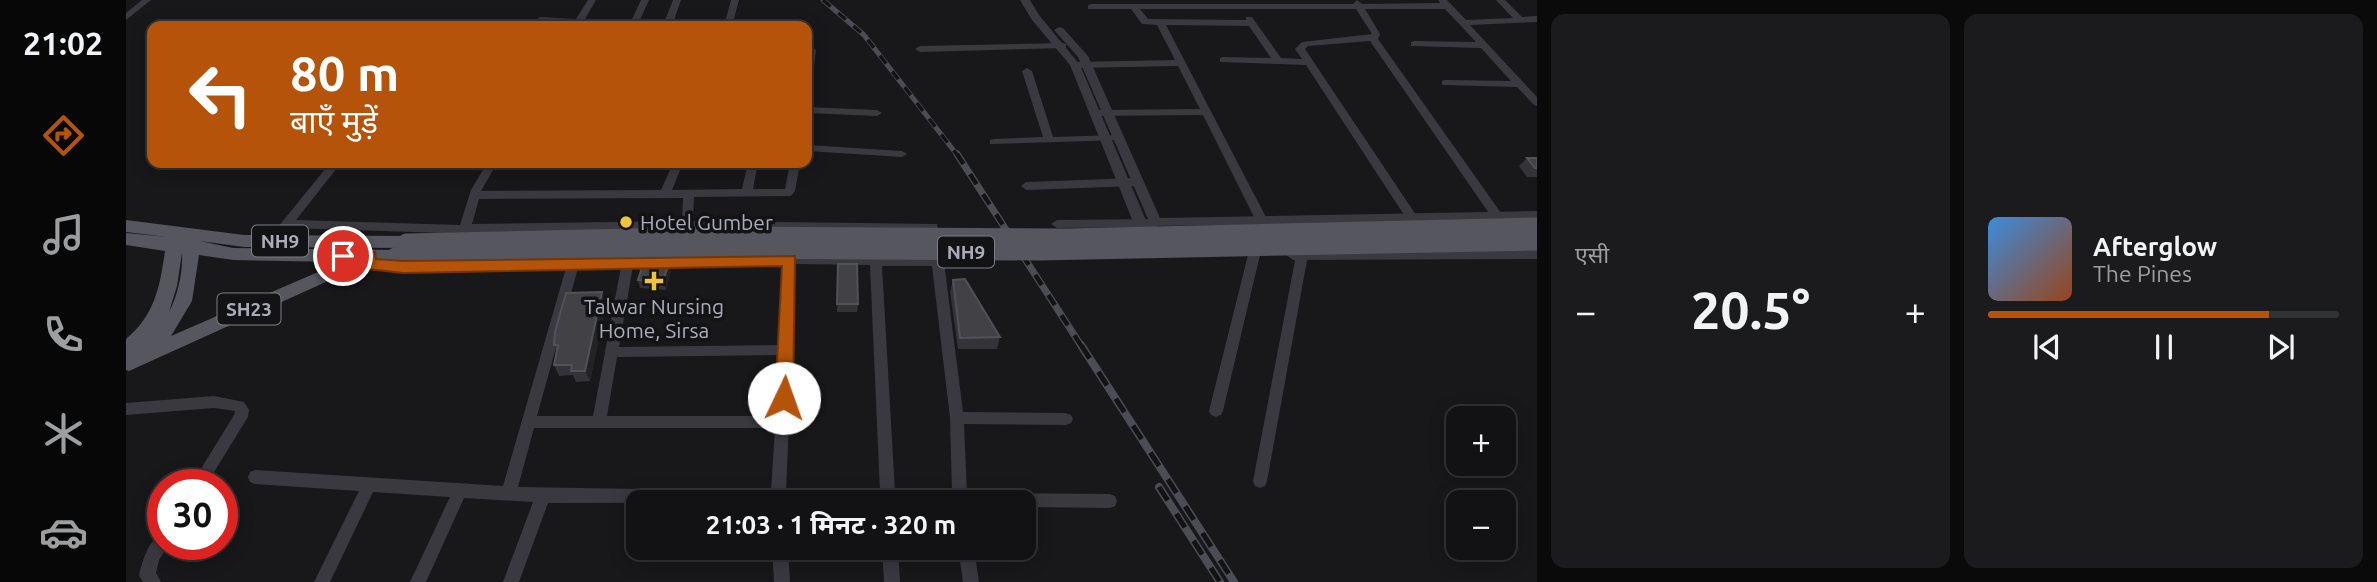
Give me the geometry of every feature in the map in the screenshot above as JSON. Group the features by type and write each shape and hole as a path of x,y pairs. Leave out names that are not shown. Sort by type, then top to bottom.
{"main road":[{"name":"NH9","path":"126,226 184,241"},
{"name":"NH9","path":"268,248 718,235 1067,237 1537,226"},
{"name":"NH9","path":"126,239 268,248 362,260 395,256 711,250 1038,252 1537,242"},
{"name":"SH23","path":"127,359 161,337 181,311 184,241"},
{"name":"SH23","path":"127,359 362,260"}],"street":[{"path":"126,17 147,0"},
{"path":"580,21 592,0"},
{"path":"636,21 645,0"},
{"path":"670,21 677,0"},
{"path":"730,21 735,0"},
{"path":"1025,0 1035,20 1081,64 1183,62"},
{"path":"1034,0 1046,18 1073,43 1130,182 1156,223"},
{"path":"1500,0 1518,18"},
{"path":"1357,3 1376,34 1372,38 1302,45 1300,49 1412,218"},
{"path":"1091,7 1165,4 1241,7 1444,3 1537,103"},
{"path":"1134,7 1142,21 1252,23"},
{"path":"1241,7 1278,61"},
{"path":"1464,23 1537,19"},
{"path":"540,20 550,21"},
{"path":"1161,23 1262,221"},
{"path":"1372,38 1497,216"},
{"path":"1414,44 1485,46"},
{"path":"920,49 1063,46"},
{"path":"1223,60 1309,62"},
{"path":"1027,71 1049,140"},
{"path":"1445,83 1520,84"},
{"path":"812,110 877,113"},
{"path":"1101,113 1208,113"},
{"path":"994,142 1111,138"},
{"path":"812,148 902,154"},
{"path":"268,248 332,168"},
{"path":"465,228 475,195 489,168"},
{"path":"665,193 676,168"},
{"path":"747,192 752,168"},
{"path":"475,195 789,192 794,168"},
{"path":"1026,186 1130,182"},
{"path":"1130,182 1140,223 1156,254 1537,254"},
{"path":"687,225 689,193"},
{"path":"1057,225 1537,216"},
{"path":"286,224 465,228 687,225 931,227 934,229 957,418 960,490"},
{"path":"1216,411 1254,255"},
{"path":"1260,481 1302,255"},
{"path":"362,260 403,267 790,260 938,262"},
{"path":"779,490 790,260"},
{"path":"876,261 887,490"},
{"path":"599,422 628,262"},
{"path":"508,495 573,263"},
{"path":"612,352 786,350"},
{"path":"126,409 215,402 239,406 241,418 208,469"},
{"path":"957,418 1066,419"},
{"path":"528,422 783,422"},
{"path":"255,477 508,495 626,497"},
{"path":"322,582 369,485"},
{"path":"418,582 460,491"},
{"path":"511,582 543,496"},
{"path":"1036,501 1110,501"},
{"path":"152,560 148,575 153,582"},
{"path":"781,560 782,582"},
{"path":"891,560 892,582"},
{"path":"968,560 971,582"}],"building":[{"path":"1527,158 1537,158 1537,168 1535,168"},
{"path":"644,261 669,263 663,281 638,280"},
{"path":"838,264 857,264 858,304 837,304"},
{"path":"965,279 1000,337 960,338 953,280"},
{"path":"602,292 585,371 571,371 572,365 554,365 558,345 554,345 555,332 566,293"}],"railway":[{"path":"823,0 864,35 958,156"},
{"path":"957,154 1082,347"},
{"path":"1081,345 1234,582"},
{"path":"1159,487 1220,582"}],"place":[{"name":"Hotel Gumber","path":"626,222"},
{"name":"Talwar Nursing Home, Sirsa","path":"654,281"}],"route":[{"path":"343,256 370,256 355,263 403,267 790,260 784,398"}]}
